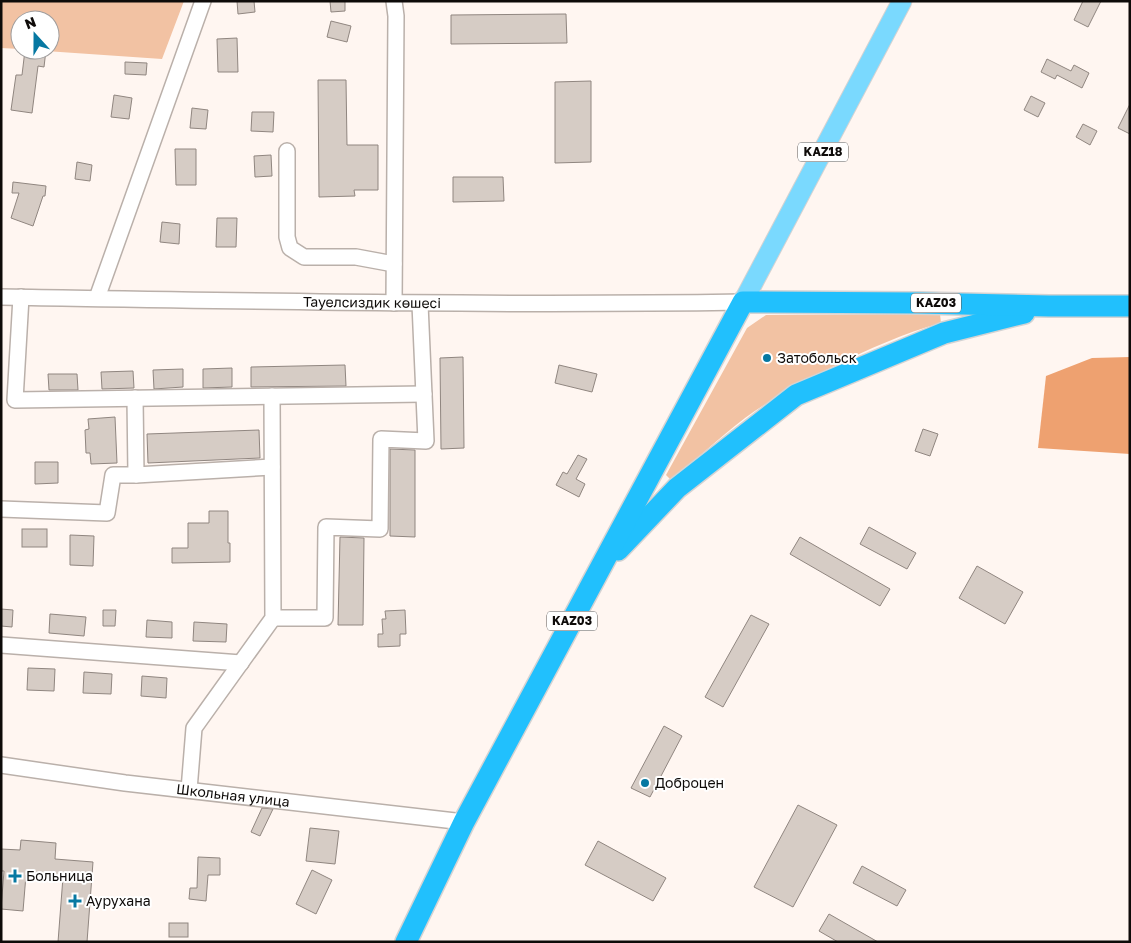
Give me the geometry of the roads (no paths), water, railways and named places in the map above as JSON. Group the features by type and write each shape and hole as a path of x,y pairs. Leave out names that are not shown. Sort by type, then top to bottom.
{"highway":[{"name":"KАZ03","path":"406,942 464,822 743,302 1130,306"},
{"name":"KАZ03","path":"597,572 677,488 796,395 944,333 1049,306"}],"main road":[{"name":"KAZ18","path":"743,302 902,1"}],"street":[{"path":"97,298 203,1"},
{"path":"394,1 396,16 394,303"},
{"path":"287,151 287,236 290,248 304,257 356,257 394,264"},
{"name":"Тауелсиздик көшесі","path":"1,297 420,304 743,302"},
{"path":"20,297 15,400 424,394"},
{"path":"274,618 325,618 326,527 380,529 380,439 426,441 420,304"},
{"path":"189,790 194,728 274,618 272,396"},
{"path":"135,398 136,475"},
{"path":"1,509 107,514 113,475 272,467"},
{"path":"1,645 241,663"},
{"name":"Школьная улица","path":"1,765 125,783 464,822"}],"place":[{"name":"Затобольск","path":"767,358"},
{"name":"Доброцен","path":"645,783"},
{"name":"Больница","path":"15,876"},
{"name":"Аурухана","path":"75,901"}]}
